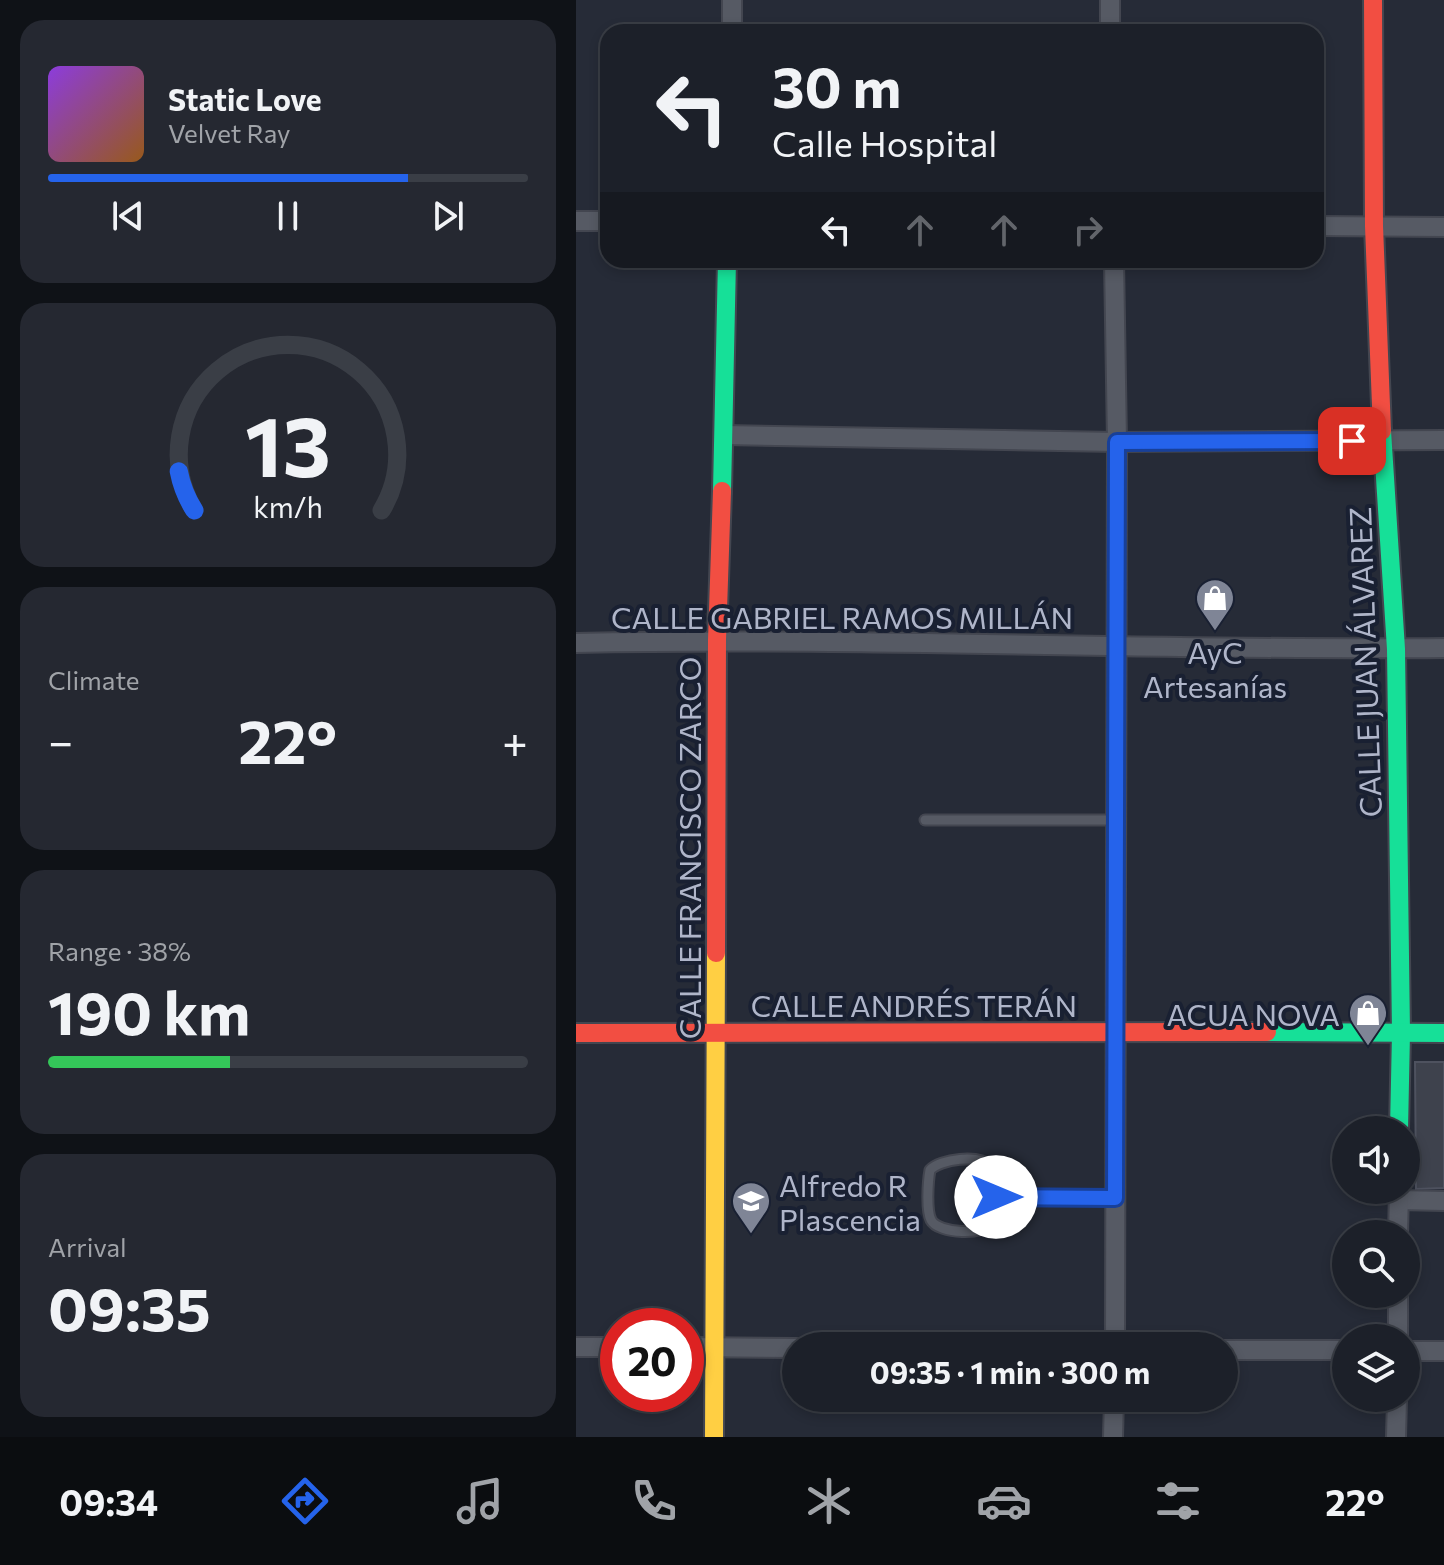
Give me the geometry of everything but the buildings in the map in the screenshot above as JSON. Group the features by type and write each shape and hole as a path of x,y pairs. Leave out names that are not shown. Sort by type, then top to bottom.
{"street":[{"path":"732,0 732,24"},
{"path":"1110,0 1110,24"},
{"name":"CALLE JUAN ÁLVAREZ","path":"1373,0 1374,226 1382,441 1396,649 1399,1116"},
{"path":"576,221 600,221"},
{"path":"1324,226 1444,227"},
{"name":"CALLE FRANCISCO ZARCO","path":"714,1437 717,640 727,268"},
{"path":"1114,268 1117,442 1115,1332"},
{"path":"724,435 1117,442 1444,440"},
{"name":"CALLE GABRIEL RAMOS MILLÁN","path":"576,643 717,640 1117,647 1444,648"},
{"name":"CALLE ANDRÉS TERÁN","path":"576,1033 1444,1033"},
{"path":"1420,1198 1444,1201"},
{"path":"576,1347 600,1347"},
{"path":"704,1348 782,1348"},
{"path":"1238,1350 1332,1350"},
{"path":"1420,1351 1444,1351"},
{"path":"1113,1437 1114,1412"},
{"path":"1396,1437 1397,1412"}],"lane":[{"path":"925,820 1116,820"},
{"path":"944,1161 986,1162 996,1178 996,1197 996,1214 988,1229 946,1231 938,1228 931,1222 929,1214 930,1170 944,1161"},
{"path":"996,1197 1115,1198"}],"traffic: fast":[{"path":"722,491 727,268"},
{"path":"1382,431 1396,649 1399,1116"},
{"path":"1267,1032 1444,1033"}],"traffic: slow":[{"path":"714,1437 716,953"}],"traffic: jam":[{"path":"1373,0 1374,226 1382,431"},
{"path":"716,953 717,640 722,491"},
{"path":"576,1033 1267,1032"}],"place":[{"name":"AyC Artesanías","path":"1215,632"},
{"name":"ACUA NOVA","path":"1368,1047"},
{"name":"Alfredo R Plascencia","path":"751,1235"}],"route":[{"path":"996,1197 1115,1198 1117,442 1352,441"}]}
